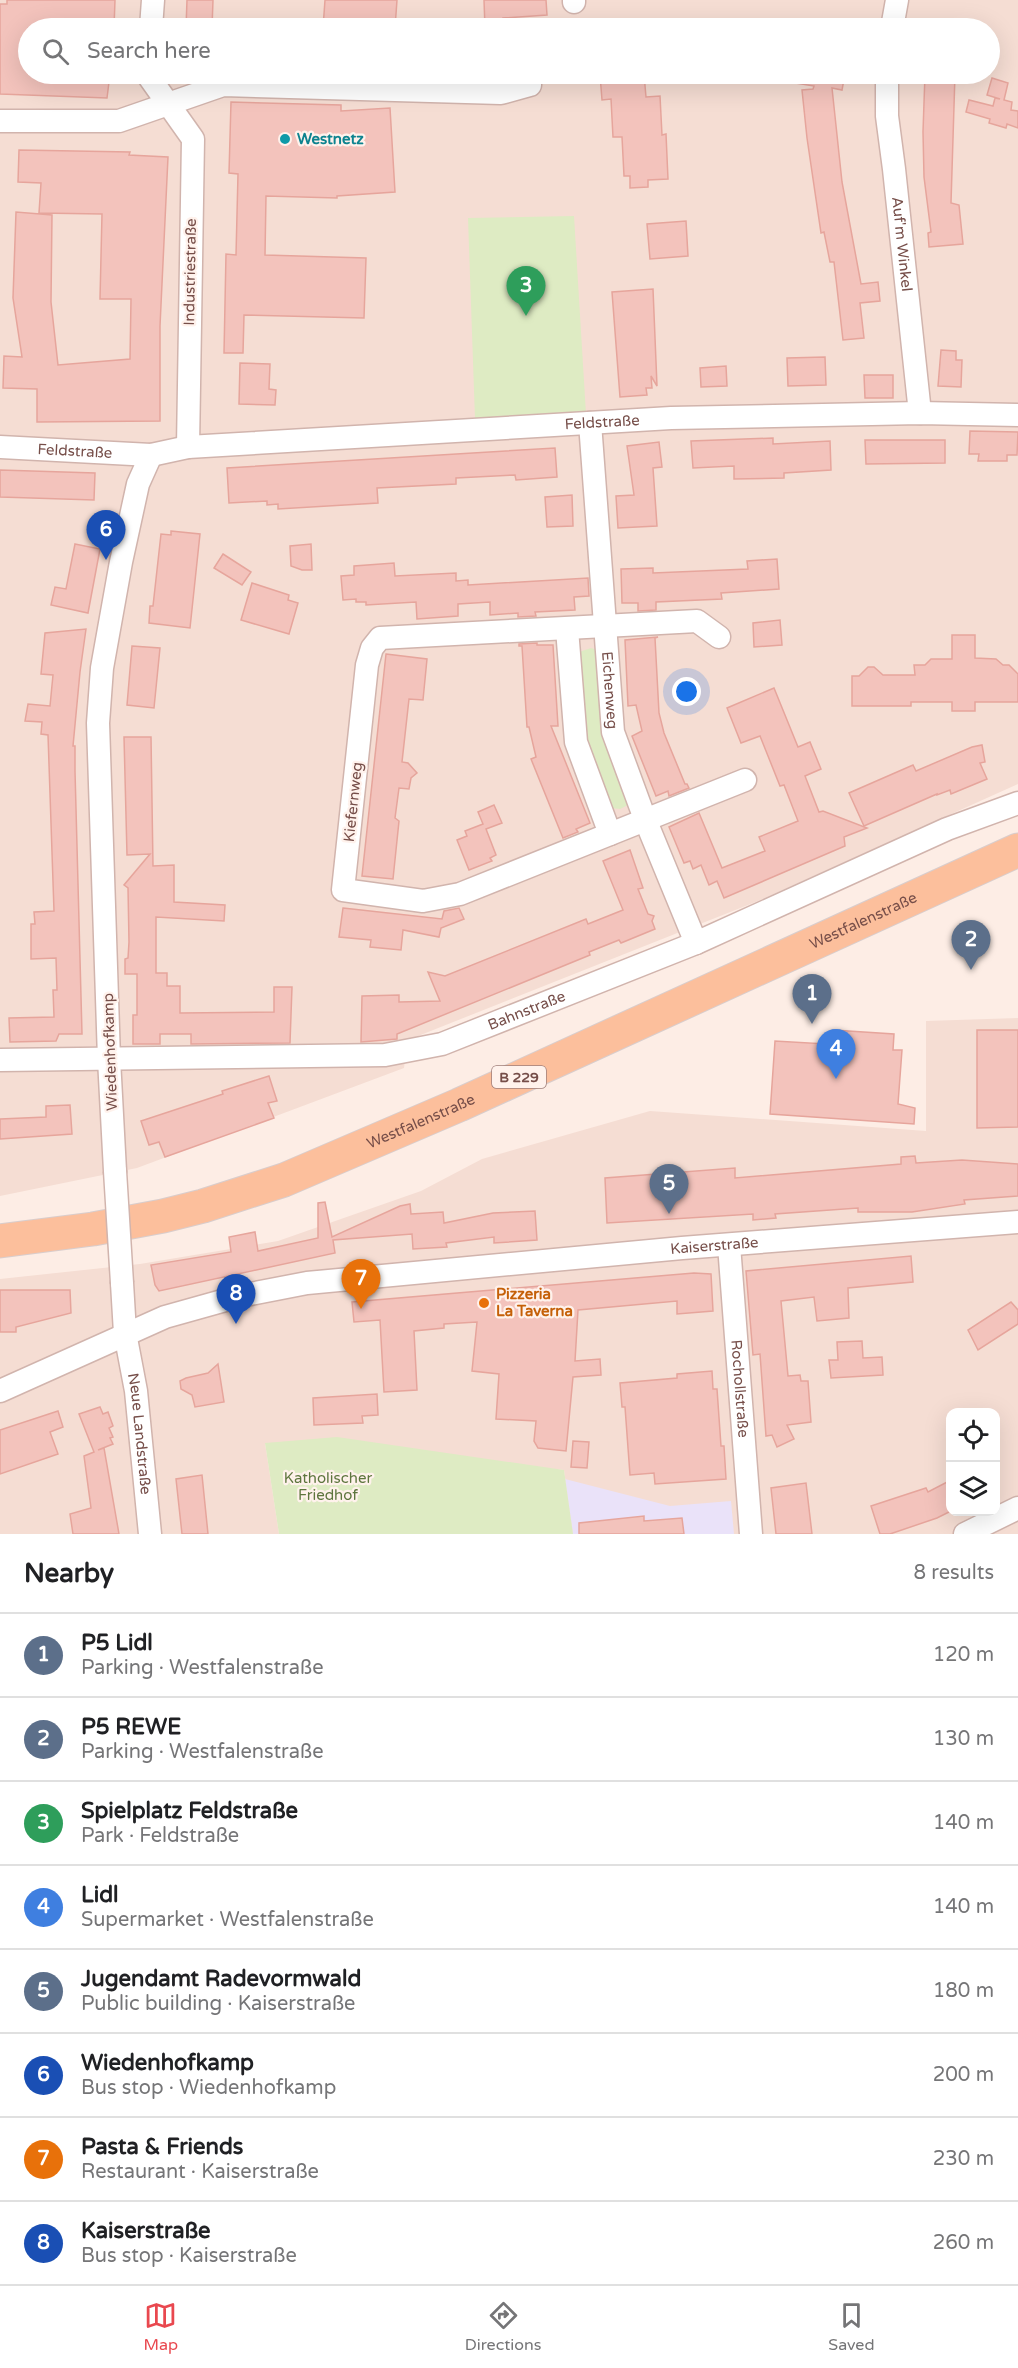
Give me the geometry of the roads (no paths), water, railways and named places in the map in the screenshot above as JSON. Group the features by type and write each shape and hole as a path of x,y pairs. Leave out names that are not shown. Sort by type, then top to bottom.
{"main road":[{"name":"Westfalenstraße","path":"0,1241 93,1229 164,1216 203,1206 302,1173 490,1091 1018,850"}],"street":[{"path":"152,18 153,0"},
{"path":"894,18 897,0"},
{"name":"Industriestraße","path":"154,84 193,140 188,447"},
{"name":"Auf'm Winkel","path":"887,84 886,116 896,181 920,413"},
{"path":"0,121 119,121 223,85 501,93 530,86"},
{"name":"Feldstraße","path":"188,447 671,418 920,413 1018,416"},
{"name":"Eichenweg","path":"590,423 613,732 645,819 696,943"},
{"name":"Feldstraße","path":"0,447 151,455"},
{"path":"151,455 188,447"},
{"name":"Wiedenhofkamp","path":"125,1333 109,1059 98,723 102,668 121,562 138,483 151,455"},
{"name":"Kiefernweg","path":"719,637 697,621 380,638 372,648 367,666 343,890 423,901 460,894 745,780"},
{"path":"567,629 576,741 610,834"},
{"name":"Bahnstraße","path":"0,1060 385,1055 442,1044 696,943 947,830 1018,803"},
{"name":"Kaiserstraße","path":"0,1390 125,1333 192,1308 264,1290 307,1283 1018,1222"},
{"name":"Rochollstraße","path":"729,1245 751,1534"},
{"name":"Neue Landstraße","path":"125,1333 136,1391 150,1534"},
{"path":"965,1534 1018,1508"}],"place":[{"name":"Westnetz","path":"285,139"},
{"name":"Spielplatz Feldstraße","path":"526,316"},
{"name":"Wiedenhofkamp","path":"106,560"},
{"name":"P5 REWE","path":"971,970"},
{"name":"P5 Lidl","path":"812,1024"},
{"name":"Lidl","path":"836,1079"},
{"name":"Jugendamt Radevormwald","path":"669,1214"},
{"name":"Pizzeria La Taverna","path":"484,1303"},
{"name":"Pasta & Friends","path":"361,1309"},
{"name":"Kaiserstraße","path":"236,1324"}],"park label":[{"name":"Katholischer Friedhof","path":"328,1486"}]}
